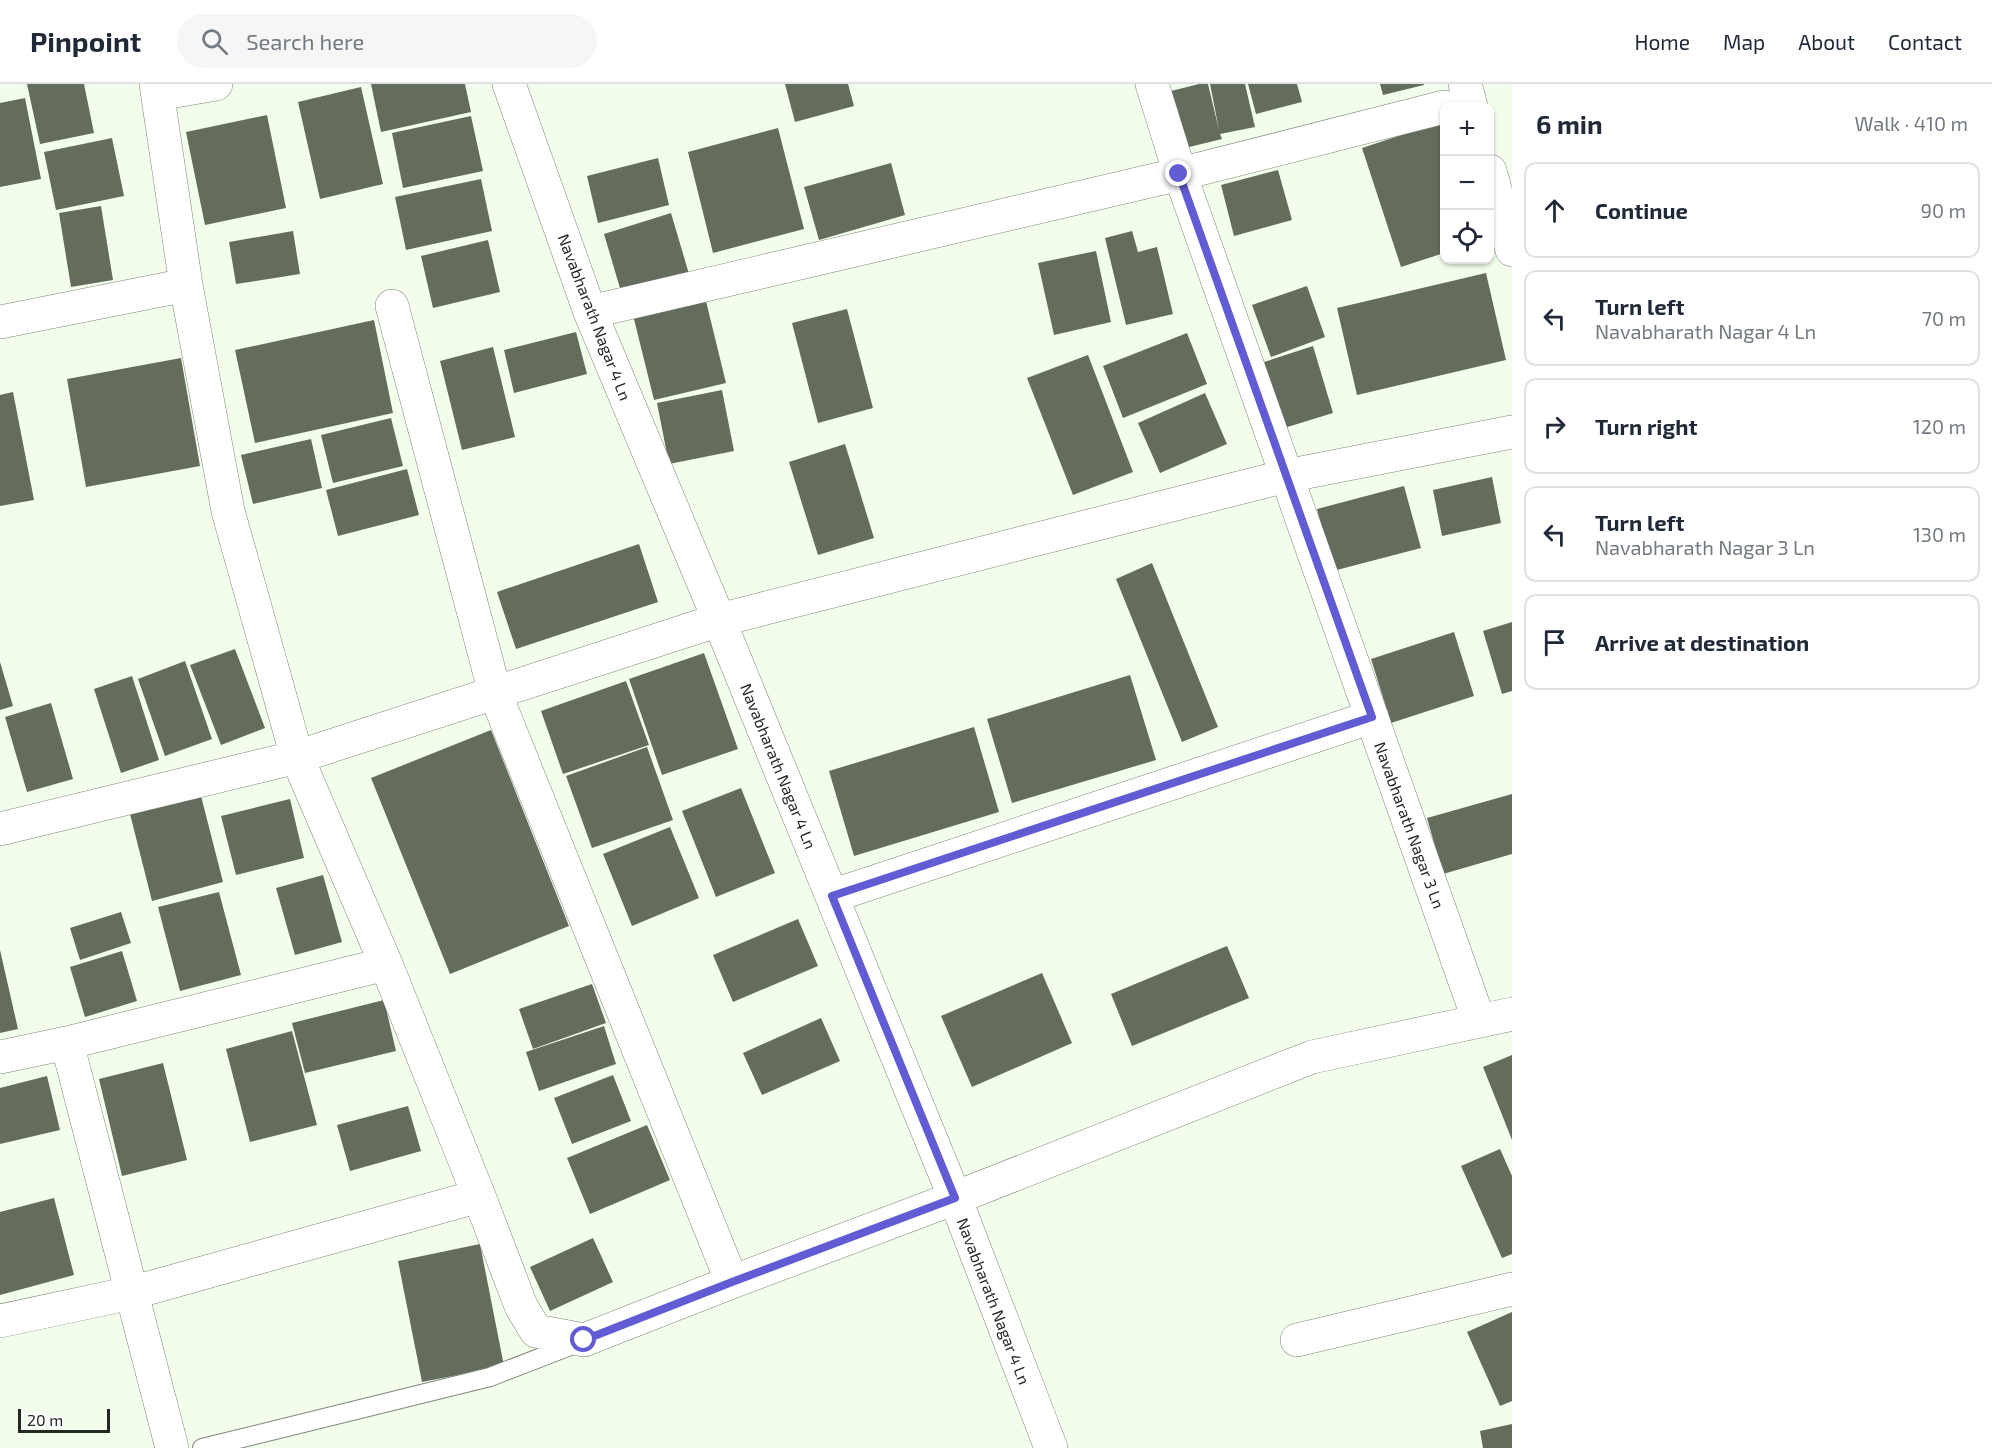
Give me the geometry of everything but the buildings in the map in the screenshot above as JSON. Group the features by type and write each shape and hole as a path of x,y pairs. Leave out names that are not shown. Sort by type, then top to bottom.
{"street":[{"path":"216,84 157,89 186,285 228,511 297,757 386,964 480,1196 521,1306 536,1331 584,1340 955,1198 1312,1057 1512,1014"},
{"name":"Navabharath Nagar 4 Ln","path":"509,84 590,312 719,620 955,1198 1051,1448"},
{"name":"Navabharath Nagar 3 Ln","path":"1152,84 1179,174 1479,1021"},
{"path":"590,312 1179,174 1459,101"},
{"path":"1494,185 1512,250"},
{"path":"0,322 186,285"},
{"path":"392,306 495,693 732,1282"},
{"path":"0,829 297,757 719,620 1286,476 1512,432"},
{"path":"832,896 1372,717"},
{"path":"0,1057 67,1043 386,964"},
{"path":"67,1043 172,1448"},
{"path":"0,1321 131,1293 480,1196"},
{"path":"1297,1340 1512,1289"}],"lane":[{"path":"202,1448 490,1377 584,1340"}],"route":[{"path":"584,1340 955,1198 832,896 1372,717 1179,174"}]}
